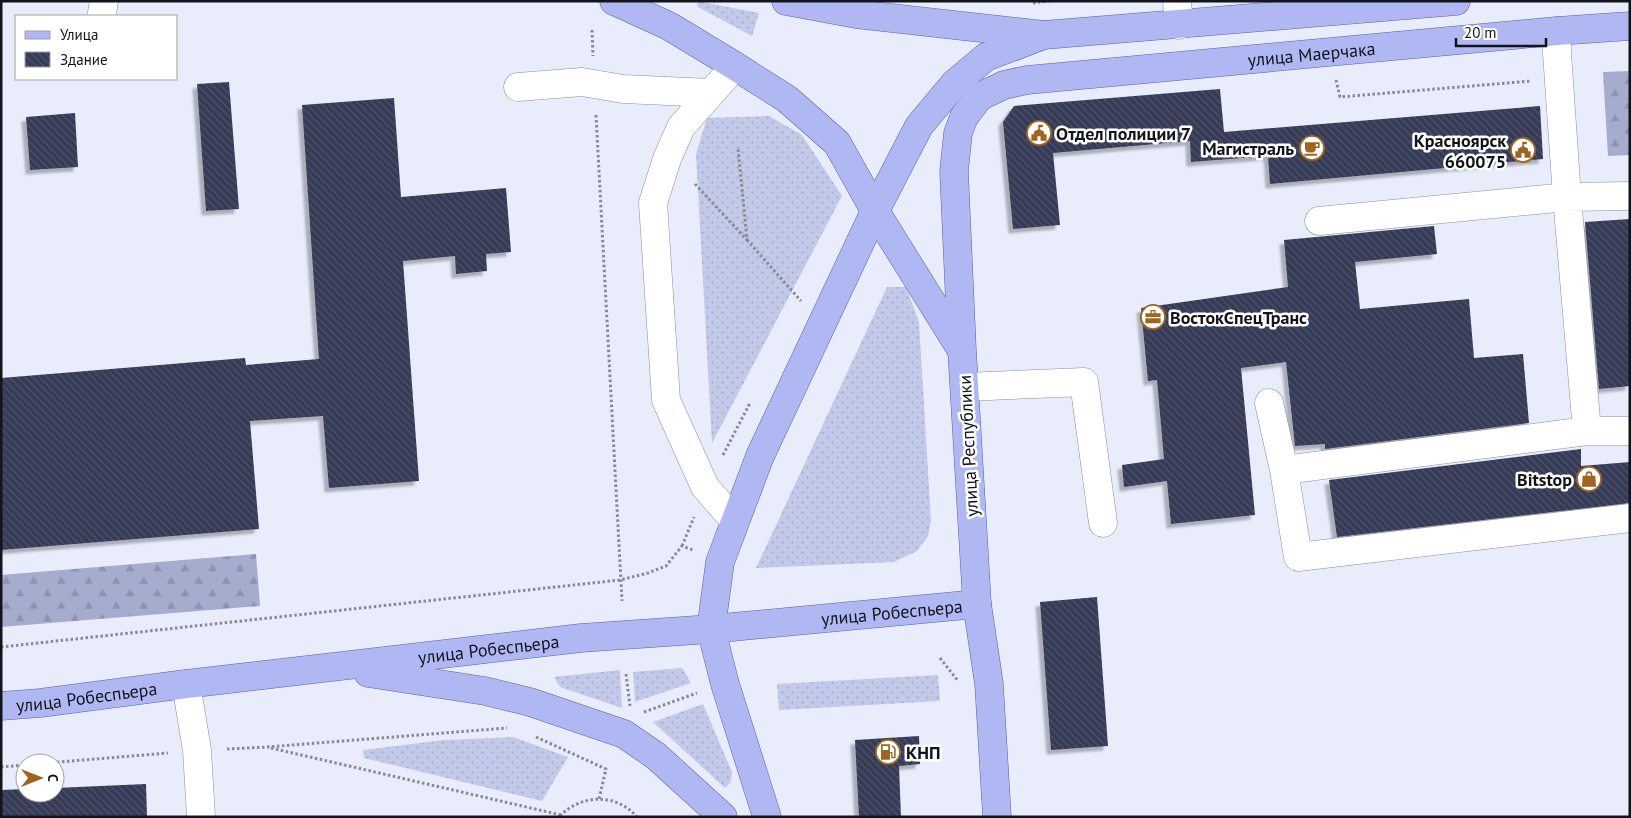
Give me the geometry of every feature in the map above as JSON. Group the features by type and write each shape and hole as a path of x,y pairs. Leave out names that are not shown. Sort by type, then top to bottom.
{"main road":[{"path":"614,1 669,26 735,66 787,99 837,142 875,211 962,350"},
{"path":"786,1 856,14 1044,35"},
{"path":"767,817 725,684 711,629 720,562 760,456 875,211 919,126 954,83 986,57 1044,35 1178,13 1456,1"},
{"name":"улица Маерчака","path":"994,90 1027,80 1557,42 1630,26"},
{"name":"улица Республики","path":"994,90 979,97 964,117 958,133 954,170 962,350 977,604 989,684 997,817"},
{"name":"улица Робеспьера","path":"1,706 581,638 711,629 977,604"},
{"path":"332,667 485,690 530,702 624,734 656,756 723,817"}],"lane":[{"path":"1557,42 1567,197 1587,431"},
{"path":"735,66 681,127 667,159 653,203 666,400 705,487 735,521"},
{"path":"518,87 582,82 623,88 711,93"},
{"path":"1319,222 1567,197 1630,196"},
{"path":"964,387 1084,382 1103,523"},
{"path":"1269,403 1284,470 1298,557 1630,518"},
{"path":"1284,470 1587,431 1630,430"},
{"path":"186,684 197,750 201,817"}],"path":[{"path":"592,30 622,601"},
{"path":"1336,78 1340,97 1540,80 1557,42"},
{"path":"738,148 747,240"},
{"path":"695,184 802,300 797,309"},
{"path":"1,646 620,580 648,573 666,566 682,546 705,487 753,397"},
{"path":"682,546 695,550"},
{"path":"940,658 962,685"},
{"path":"626,674 631,708"},
{"path":"641,713 703,691"},
{"path":"65,761 514,727"},
{"path":"530,735 606,769 599,798"},
{"path":"268,747 560,816 581,802 599,798 616,801 631,810 637,817"},
{"path":"1,767 15,766"}],"shaded area":[{"path":"697,1 759,13 752,36 698,7"},
{"path":"769,116 802,135 842,196 712,443 696,154 707,118"},
{"path":"887,287 906,287 919,322 931,521 928,536 917,551 894,562 756,568"},
{"path":"682,668 691,683 635,702 633,672"},
{"path":"620,670 622,708 560,687 554,677"},
{"path":"938,675 940,701 779,710 777,684"},
{"path":"703,704 732,772 731,782 725,788 653,722"},
{"path":"513,737 568,757 542,801 364,758 363,750 444,740"}],"green space":[{"path":"1630,71 1630,155 1608,156 1603,72"},
{"path":"256,554 260,606 1,627 1,575"}],"building":[{"path":"229,82 239,209 206,211 197,84"},
{"path":"1220,89 1224,132 1540,106 1543,159 1270,184 1268,156 1191,162 1190,141 1053,153 1060,225 1013,229 1003,122 1014,106"},
{"path":"394,98 401,197 506,188 511,252 486,254 487,271 456,274 455,256 403,261 419,481 329,488 323,416 250,421 259,529 1,550 1,378 245,358 246,365 319,359 302,105"},
{"path":"75,113 78,167 30,170 26,117"},
{"path":"1630,219 1630,386 1599,389 1585,222"},
{"path":"1434,226 1437,254 1355,262 1360,309 1469,299 1474,358 1523,354 1529,423 1325,449 1325,444 1295,446 1286,362 1241,368 1255,515 1171,524 1167,481 1124,487 1122,465 1164,459 1157,380 1148,381 1141,308 1288,287 1284,240"},
{"path":"1581,449 1581,466 1630,462 1630,503 1337,537 1329,480"},
{"path":"1097,597 1108,746 1051,750 1040,602"},
{"name":"КНП","path":"919,736 920,764 899,766 901,817 859,817 855,740"},
{"path":"146,784 147,817 1,817 1,790 15,789 15,803 65,803 65,788"}],"place":[{"name":"Отдел полиции 7","path":"1039,133"},
{"name":"Магистраль","path":"1312,148"},
{"name":"Красноярск 660075","path":"1523,150"},
{"name":"ВостокСпецТранс","path":"1153,317"},
{"name":"Bitstop","path":"1589,479"},
{"name":"КНП","path":"888,752"}]}
